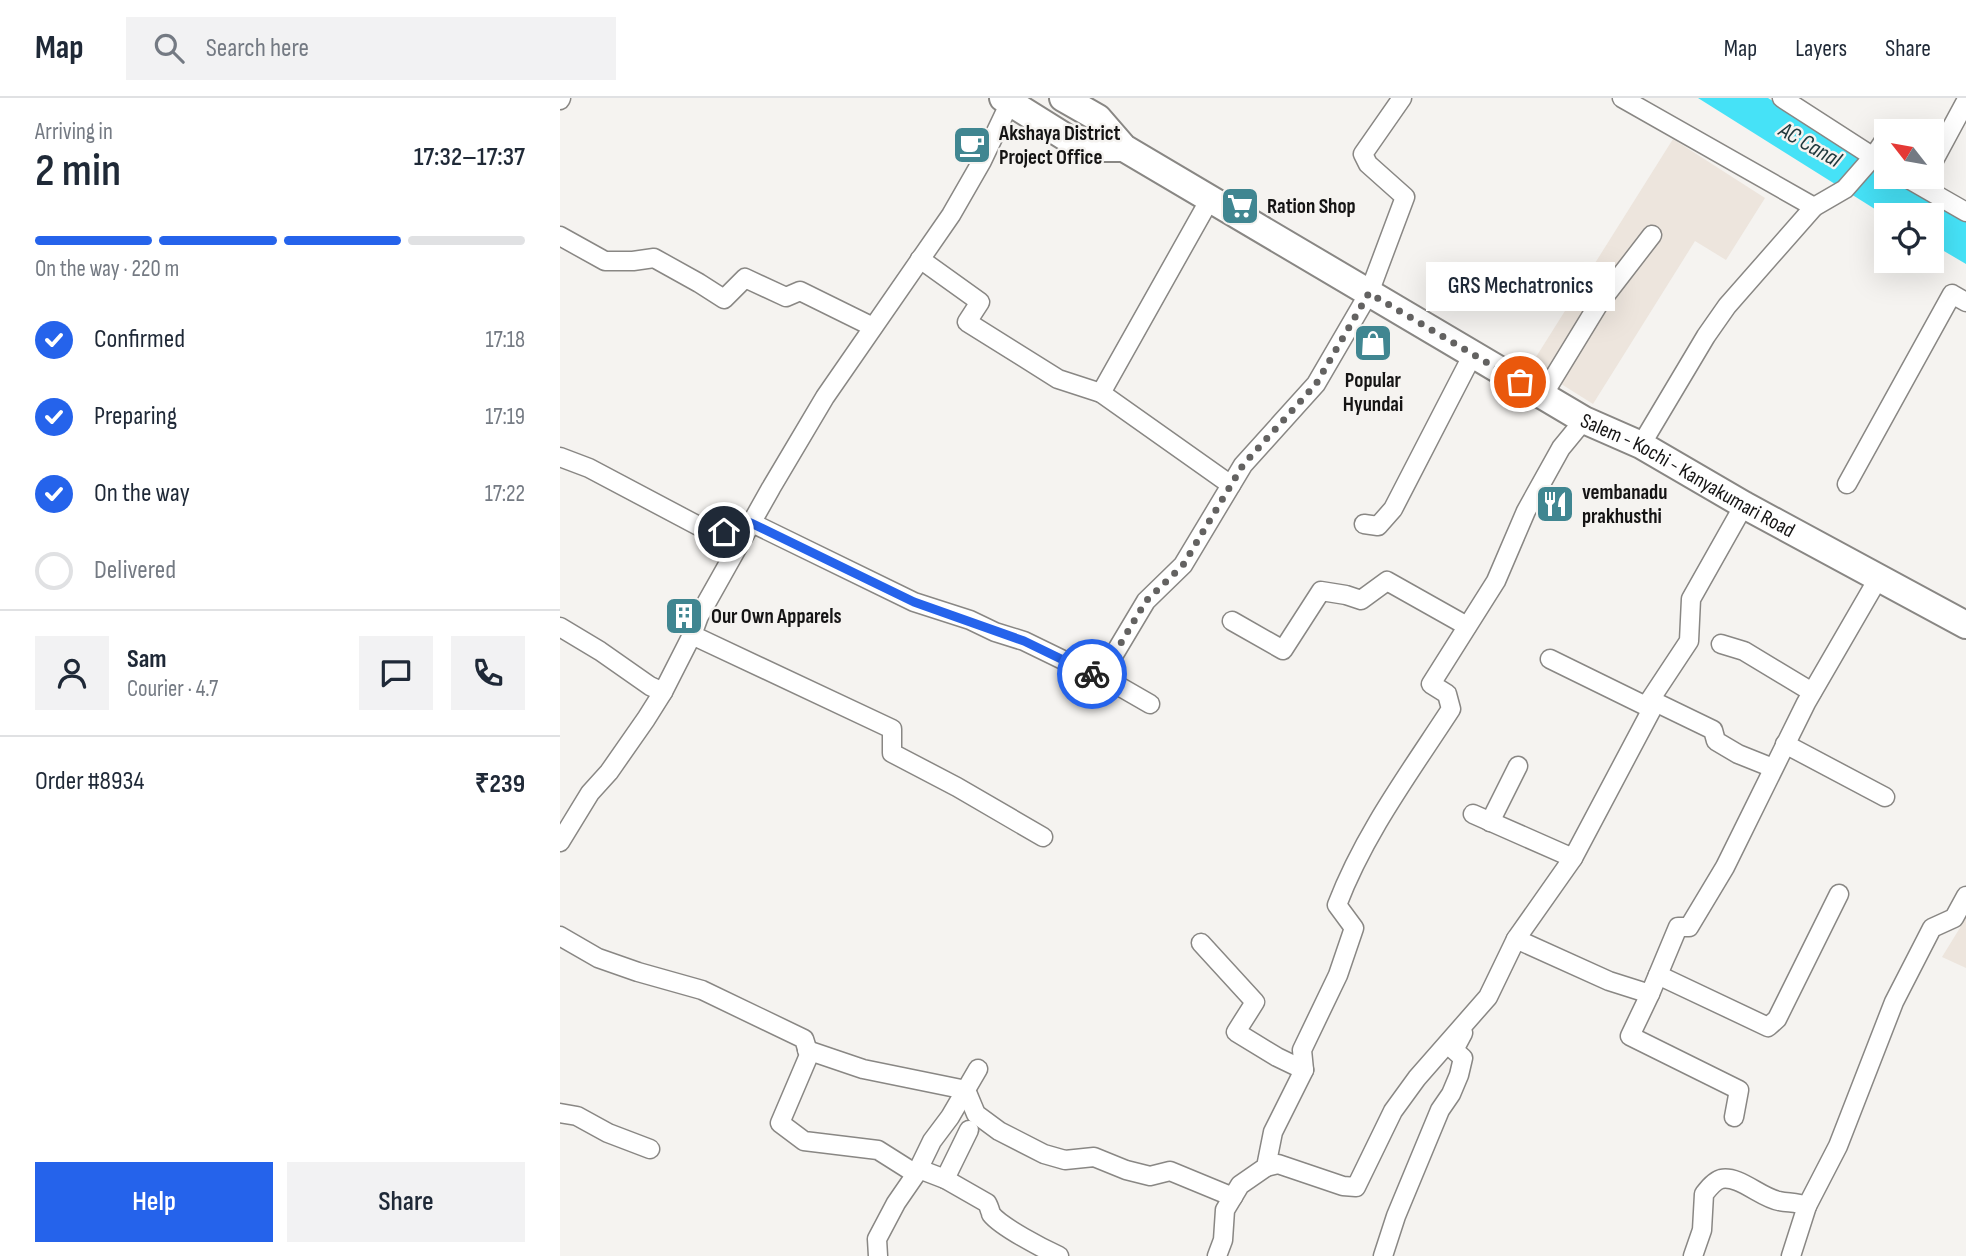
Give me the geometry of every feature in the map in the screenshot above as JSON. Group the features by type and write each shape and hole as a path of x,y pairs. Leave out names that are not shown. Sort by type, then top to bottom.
{"highway":[{"path":"1063,98 1098,118 1124,148"},
{"path":"1009,99 1083,148 1124,148"},
{"name":"Salem - Kochi - Kanyakumari Road","path":"1124,148 1584,420 1641,445 1744,505 1966,625"}],"street":[{"path":"1100,678 1146,601 1183,565 1243,465 1316,384 1369,293 1405,197 1368,164 1363,154 1402,98"},
{"path":"1622,98 1814,207"},
{"path":"1782,98 1874,158"},
{"path":"560,842 590,793 609,772 663,692 699,616 751,523 825,397 957,204 982,161 1009,99"},
{"path":"1944,139 1966,101"},
{"path":"1641,445 1727,306 1814,207 1845,189 1874,163"},
{"path":"1930,189 1966,212"},
{"path":"1101,393 1210,199"},
{"path":"1543,395 1598,305 1652,235"},
{"path":"560,236 605,261 654,258 724,299 745,278 786,297 800,291 873,327"},
{"path":"920,259 980,302 967,322 1058,379 1101,393 1231,485"},
{"path":"1847,484 1952,294 1966,302"},
{"path":"1364,524 1378,526 1393,509 1473,354"},
{"path":"1266,1167 1273,1132 1304,1070 1302,1050 1338,975 1354,928 1337,905 1349,874 1382,814 1451,709 1447,694 1431,684 1496,581 1526,511 1561,448 1584,420"},
{"path":"560,457 589,468 708,531 724,532 742,540"},
{"path":"1648,703 1689,640 1691,599 1744,505"},
{"path":"751,523 914,602 1024,641 1110,681 1150,704"},
{"path":"1734,1117 1739,1090 1630,1036 1678,927 1689,927 1725,867 1784,744 1879,577"},
{"path":"1232,621 1283,650 1321,591 1361,600 1387,582 1467,626"},
{"path":"560,627 663,692"},
{"path":"692,635 892,729 892,753 1043,837"},
{"path":"1721,644 1744,652 1812,692"},
{"path":"1550,659 1713,730 1716,741 1738,754 1773,768"},
{"path":"1217,1256 1223,1240 1225,1210 1240,1185 1266,1167 1278,1164 1343,1186 1356,1187 1393,1111 1417,1078 1488,997 1516,939 1573,858 1652,709 1648,703"},
{"path":"1784,744 1885,797"},
{"path":"1490,822 1518,765"},
{"path":"1473,814 1573,858"},
{"path":"1658,975 1768,1027 1777,1019 1839,894"},
{"path":"1791,1256 1807,1206 1838,1146 1894,1002 1932,928 1954,918 1966,896"},
{"path":"560,936 598,957 638,972 702,990 804,1038 809,1055 780,1123 804,1141 878,1150 918,1171 945,1179 987,1203 991,1214 1036,1245 1059,1256"},
{"path":"1516,939 1609,981 1650,994"},
{"path":"1201,943 1255,1002 1236,1031 1277,1057 1304,1070"},
{"path":"1383,1256 1396,1216 1440,1110 1459,1075 1463,1058 1454,1050 1473,1014"},
{"path":"807,1051 863,1069 966,1090"},
{"path":"878,1256 877,1239 896,1203 978,1069"},
{"path":"966,1090 976,1114 999,1131 1044,1154 1065,1160 1094,1157 1150,1176 1170,1171 1233,1197"},
{"path":"560,1113 577,1115 608,1133 650,1149"},
{"path":"945,1179 969,1130"},
{"path":"1693,1256 1702,1230 1704,1194 1721,1179 1734,1180 1778,1201 1794,1201 1807,1206"}],"shaded area":[{"path":"1673,139 1765,198 1726,260 1695,241 1593,404 1531,365"},
{"path":"1966,918 1966,968 1942,957"}],"water":[{"name":"AC Canal","path":"1698,98 1768,98 1874,164 1874,189 1918,189 1942,203 1874,203 1874,208"},
{"path":"1944,204 1966,217 1966,264 1944,251"}],"way so far":[{"path":"1092,674 1100,678 1146,601 1183,565 1243,465 1316,384 1369,293 1520,382"}],"place":[{"name":"Akshaya District Project Office","path":"972,145"},
{"name":"Ration Shop","path":"1240,206"},
{"name":"Popular Hyundai","path":"1373,343"},
{"name":"GRS Mechatronics","path":"1520,382"},
{"name":"vembanadu prakhusthi","path":"1555,504"},
{"name":"Our Own Apparels","path":"684,616"}],"route":[{"path":"724,532 742,540 751,523 914,602 1024,641 1092,674"}]}
